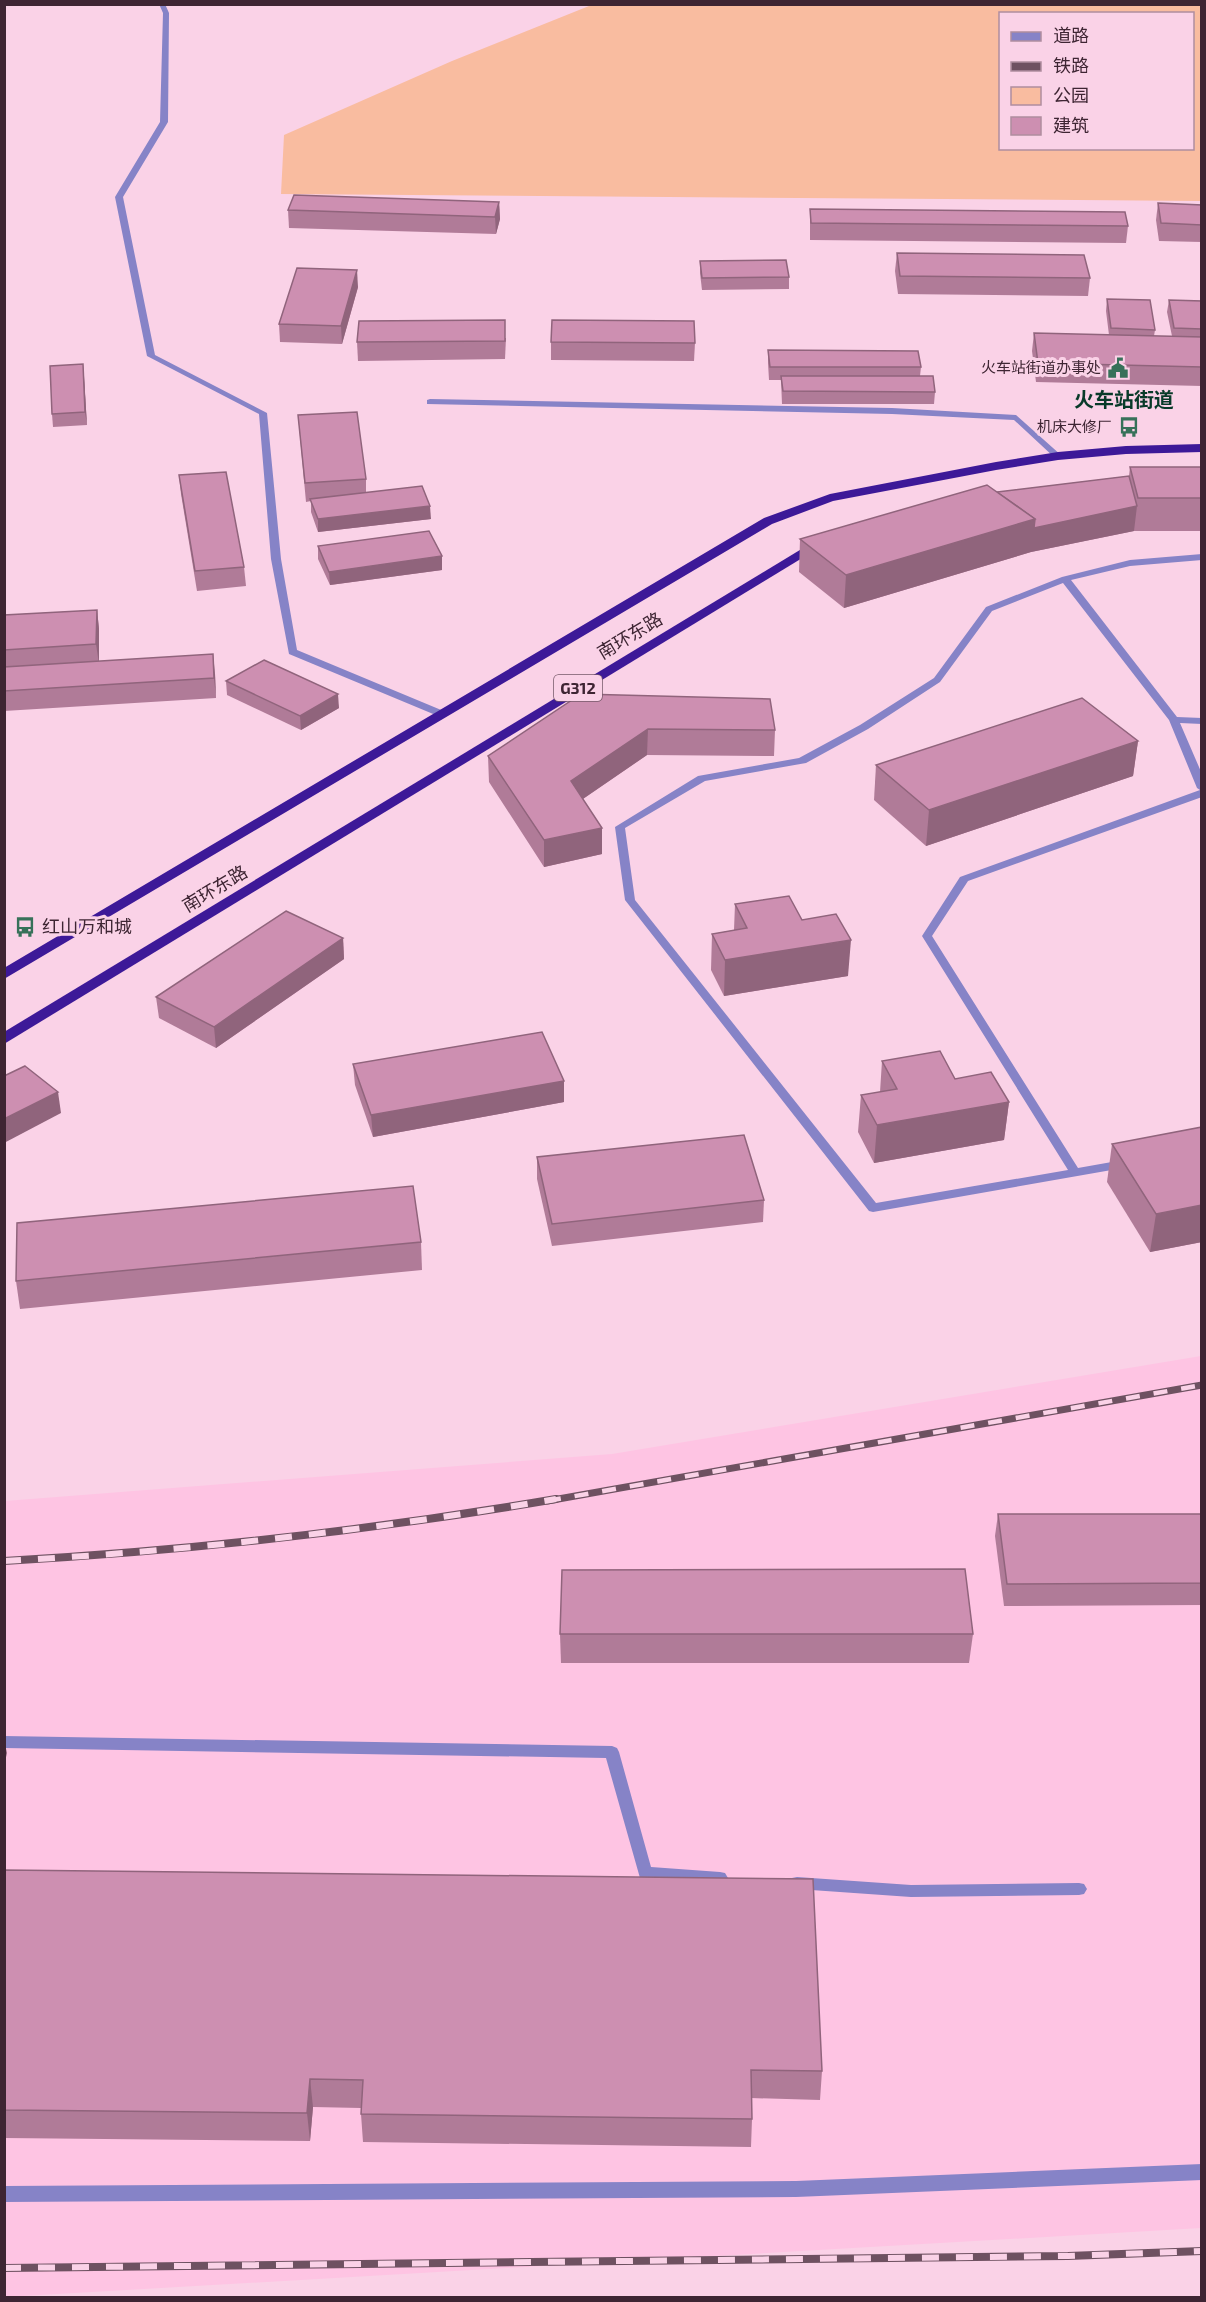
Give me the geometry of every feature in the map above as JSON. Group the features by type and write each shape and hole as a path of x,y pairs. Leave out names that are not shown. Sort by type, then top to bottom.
{"highway":[{"name":"南环东路","path":"4,975 768,521 830,498 1058,456 1126,450 1202,448"},
{"name":"南环东路","path":"4,1039 814,544 835,537"}],"street":[{"path":"162,4 166,13 164,122 119,197 151,356 263,413 276,559 292,652 442,714"},
{"path":"430,402 892,411 1016,418 1058,456"},
{"path":"1132,1162 873,1208 630,900 620,827 702,778 802,761 864,727 937,680 989,609 1065,579 1130,563 1202,557"},
{"path":"1065,579 1174,720 1202,788"},
{"path":"1174,720 1202,721"},
{"path":"1075,1172 927,936 964,879 1202,793"},
{"path":"4,1742 612,1752 645,1874 738,1880"},
{"path":"784,1883 911,1891 1079,1889"},
{"path":"4,2194 796,2189 1202,2172"}],"shaded area":[{"path":"1201,1356 1201,2228 5,2297 5,1501 612,1454"}],"green space":[{"path":"594,4 1201,5 1201,201 281,194 284,135 452,61"}],"building":[{"path":"294,195 499,202 495,217 288,210"},
{"path":"1158,203 1202,205 1202,225 1161,223"},
{"path":"810,209 1125,212 1128,226 811,223"},
{"path":"897,253 1084,255 1090,278 900,276"},
{"path":"786,260 789,277 702,278 700,261"},
{"path":"297,268 357,270 341,326 279,324"},
{"path":"1107,299 1150,300 1155,330 1111,328"},
{"path":"1169,300 1202,301 1202,329 1174,328"},
{"path":"505,320 505,341 357,342 359,321"},
{"path":"552,320 694,321 695,343 551,342"},
{"path":"1034,333 1202,337 1202,367 1038,363"},
{"path":"768,350 918,351 921,367 770,367"},
{"path":"83,364 85,412 52,414 50,366"},
{"path":"781,376 933,376 935,392 783,391"},
{"path":"357,412 366,479 305,483 298,415"},
{"path":"1130,467 1202,467 1202,498 1138,498"},
{"path":"226,472 244,567 195,571 179,475"},
{"path":"1129,476 1137,506 1034,528 1035,519 997,492"},
{"path":"987,485 1035,519 846,575 800,539"},
{"path":"422,486 430,506 318,519 310,499"},
{"path":"429,531 442,556 329,572 318,546"},
{"path":"97,610 96,644 4,650 4,615"},
{"path":"213,654 214,678 4,691 4,667"},
{"path":"264,660 338,694 300,716 226,681"},
{"path":"581,694 770,699 775,730 648,729 571,781 602,828 544,840 488,756"},
{"path":"1082,698 1138,741 929,810 876,765"},
{"path":"789,896 802,920 836,914 851,940 725,960 712,934 747,928 735,904"},
{"path":"286,911 343,938 214,1027 156,997"},
{"path":"542,1032 564,1081 371,1115 353,1064"},
{"path":"940,1051 955,1079 991,1072 1009,1102 877,1125 861,1095 897,1089 882,1061"},
{"path":"25,1066 58,1092 4,1119 4,1076"},
{"path":"1202,1127 1202,1205 1156,1214 1112,1144"},
{"path":"744,1135 764,1200 552,1224 537,1157"},
{"path":"413,1186 421,1242 16,1281 17,1223"},
{"path":"998,1514 1202,1514 1202,1583 1007,1584"},
{"path":"965,1569 973,1634 560,1634 562,1570"},
{"path":"4,1870 813,1879 822,2071 751,2070 752,2119 361,2114 363,2080 310,2079 307,2113 4,2110"}],"railway":[{"path":"547,1501 1202,1385"},
{"path":"4,1561 281,1538 556,1499"},
{"path":"4,2268 1068,2256 1202,2251"}],"place":[{"name":"火车站街道办事处","path":"1118,368"},
{"name":"机床大修厂","path":"1129,427"},
{"name":"红山万和城","path":"25,927"}],"district":[{"name":"火车站街道","path":"1124,400"}]}
